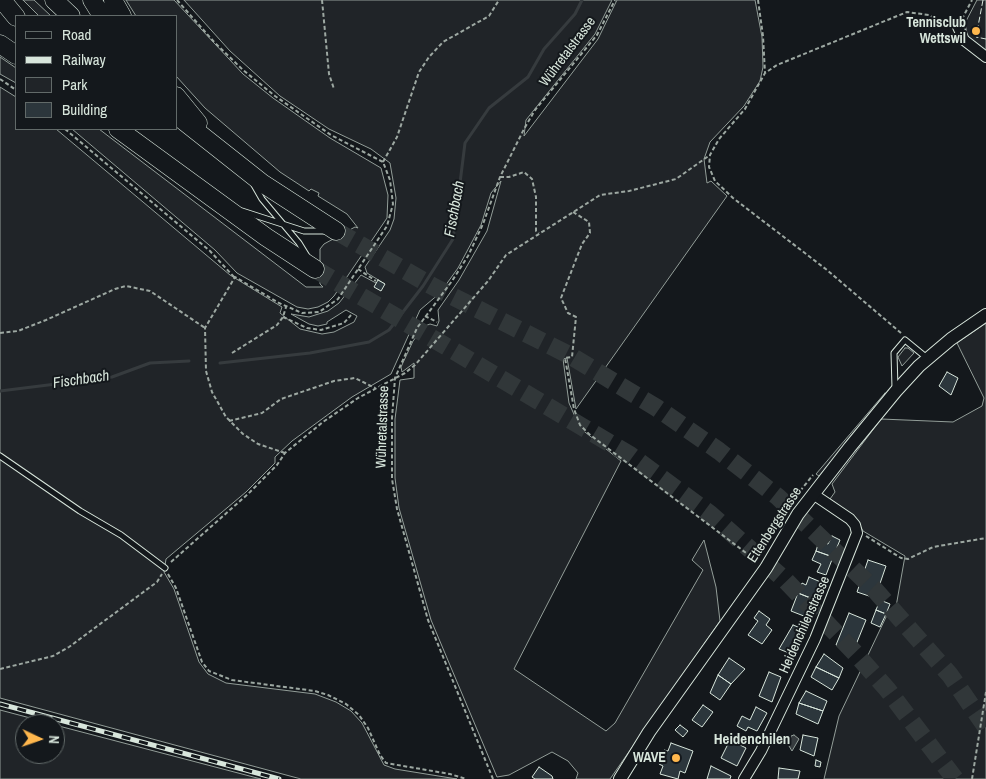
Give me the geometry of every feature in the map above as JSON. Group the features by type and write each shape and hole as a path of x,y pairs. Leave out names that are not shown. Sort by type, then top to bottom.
{"highway":[{"path":"2,0 15,16"},
{"path":"54,0 70,15"},
{"path":"92,0 101,15"},
{"path":"113,0 121,15"},
{"path":"0,44 15,54"},
{"path":"178,98 220,151"},
{"path":"178,116 245,170 289,202 336,231"},
{"path":"119,130 220,204 315,269"},
{"path":"130,130 189,181"}],"street":[{"path":"958,27 964,40 986,57"},
{"name":"Ettenbergstrasse","path":"620,779 649,732 766,568 813,494 896,391 928,358 986,315"},
{"path":"813,494 850,518 856,525 857,534"},
{"name":"Heidenchilenstrasse","path":"744,779 761,751 815,639 857,534"}],"lane":[{"path":"245,170 262,199 299,243 315,269"},
{"path":"220,204 304,231 336,231"},
{"path":"896,391 894,353 905,340 928,358"},
{"path":"0,456 80,511 121,535 165,568"}],"path":[{"path":"66,130 210,251 235,277 286,307 302,313 325,310 338,299 387,226 393,204 390,180 382,162 331,135 275,96 214,43 177,0"},
{"path":"322,0 329,74 334,89"},
{"path":"382,162 397,137 419,72 429,57 443,42 489,16 499,0"},
{"name":"Wühretalstrasse","path":"493,779 428,620 397,509 392,479 392,418 395,378 410,341 425,316 452,281 468,256 514,146 535,110 598,35 615,0"},
{"path":"758,0 763,36 765,73 759,87 745,109 719,138 710,155 709,167 715,181 733,198 827,270 901,333 905,340"},
{"path":"765,73 777,65 908,12 928,15 951,27 958,27 972,0"},
{"path":"0,79 15,89"},
{"path":"174,559 248,494 277,466 286,453 323,422 375,388 415,365 488,281 506,255 600,195 629,191 676,179 710,155"},
{"path":"500,177 509,177 524,172 532,179 537,206 536,231 539,233"},
{"path":"573,212 589,222 590,233 582,244 561,298 568,313 576,317 572,357 565,358 574,409 584,429 766,568"},
{"path":"358,269 376,281"},
{"path":"235,277 205,328 206,371 212,392 229,421 258,444 286,453"},
{"path":"0,333 18,330 46,320 115,289 126,286 150,291 205,328"},
{"path":"232,353 277,325 283,317 286,307"},
{"path":"283,317 307,328 321,330 344,323 351,315"},
{"path":"425,316 437,322"},
{"path":"229,421 262,413 280,399 334,381 355,378 375,388"},
{"path":"857,534 873,540 902,558 908,559 933,547 986,538"},
{"path":"165,568 176,588 202,662 209,671 232,680 315,691 328,695 346,704 358,715 368,728 380,756 386,763 450,774 466,779"},
{"path":"0,670 53,656 69,647 157,582"},
{"path":"972,779 986,692"}],"green space":[{"path":"23,0 34,0 50,15 38,15"},
{"path":"126,0 174,0 243,74 273,98 330,138 381,168 388,195 387,218 328,302 308,309 297,307 237,273 215,250 73,130 100,130 306,287 323,287 320,284 320,249 324,244 355,227 358,228 347,214 318,196 319,193 311,189 309,191 280,172 205,108 178,78 178,15 135,15"},
{"path":"184,0 612,0 595,34 526,120 524,136 598,39 617,0 755,0 762,37 763,67 760,81 744,106 710,142 704,159 707,183 711,181 727,196 576,409 567,358 563,359 569,403 580,428 621,461 514,669 606,731 615,723 703,570 692,560 704,540 716,587 720,621 610,779 576,779 578,773 568,761 552,752 509,775 497,777 431,620 399,508 395,478 395,419 400,380 414,378 414,363 402,372 401,367 413,341 425,326 430,324 437,326 439,321 438,310 459,280 487,231 501,181 491,193 481,225 458,268 440,293 420,310 391,374 352,397 292,441 275,457 275,463 246,492 166,559 164,572 174,589 199,662 208,674 226,683 315,694 336,702 351,711 362,723 384,765 395,769 457,779 301,779 0,698 0,87 15,96 15,130 57,130 230,275 282,307 280,313 300,329 322,334 334,332 354,322 357,316 346,310 327,322 327,324 318,326 309,324 291,314 309,317 328,311 339,303 361,275 376,283 385,284 367,273 365,267 390,230 394,219 396,198 390,163 371,149 329,129 280,96 230,51"},
{"name":"Tennisclub Wettswil","path":"977,0 986,0 986,54 968,39 965,23"},
{"path":"0,57 15,67 15,82 0,74"},
{"path":"986,323 986,779 824,779 839,716 887,615 894,618 905,556 863,531 856,518 830,499 835,492 832,484 881,419 953,422 982,406 984,398 957,343"},
{"path":"905,348 914,353 902,366 898,357"},
{"path":"885,393 883,399 819,476 816,474"},
{"path":"0,710 15,714 15,764 65,764 65,728 261,779 0,779"}],"shaded area":[{"path":"794,735 799,739 792,751 789,746 791,736"}],"building":[{"path":"378,280 385,284 381,291 374,287"},
{"path":"947,372 958,378 951,395 939,386"},
{"path":"832,536 840,540 833,557 816,551 819,541 828,544"},
{"path":"816,551 833,557 826,575 817,572 821,564 812,560"},
{"path":"868,560 886,566 875,598 857,592"},
{"path":"809,577 823,583 816,600 798,593 802,583 806,585"},
{"path":"798,593 815,600 809,618 791,611"},
{"path":"880,600 890,604 886,614 876,610"},
{"path":"876,610 886,614 880,627 871,623"},
{"path":"759,611 770,619 766,625 772,630 762,644 748,635 758,621 754,618"},
{"path":"849,613 866,620 853,652 836,645"},
{"path":"793,625 803,629 794,655 779,649"},
{"path":"824,654 843,668 839,678 816,667"},
{"path":"729,658 745,669 731,684 718,675"},
{"path":"816,667 839,678 832,690 811,677"},
{"path":"769,672 781,677 772,702 759,696"},
{"path":"718,675 731,684 720,700 710,693"},
{"path":"806,691 827,701 823,711 799,703"},
{"path":"799,703 823,711 818,724 796,714"},
{"path":"703,705 713,712 702,727 692,720"},
{"path":"756,707 767,713 757,731 748,727 746,731 737,726 742,716 750,720"},
{"path":"680,725 688,731 683,737 675,730"},
{"path":"803,735 818,738 814,756 800,750"},
{"path":"730,740 746,748 737,766 721,758"},
{"name":"WAVE","path":"671,743 693,751 685,773 680,771 678,779 660,774 663,766 659,764 664,750 668,751"},
{"path":"816,760 821,762 820,767 815,766"},
{"path":"711,766 731,776 730,779 707,779"},
{"path":"539,767 552,776 553,779 535,779 532,777"},
{"path":"779,768 800,771 798,779 778,779"}],"waterway":[{"name":"Fischbach","path":"220,363 310,353 369,342 389,330 423,286 453,239 465,143 489,108 528,77 544,49 575,14 582,0"},
{"name":"Fischbach","path":"0,391 112,377 150,363 189,361"}],"tunnel":[{"path":"336,231 434,287 571,356 657,408 719,451 778,497 875,590 950,675 986,727"},
{"path":"315,269 630,455 710,514 786,581 855,653 887,689 955,779"}],"railway":[{"path":"0,704 279,779"}],"fence":[{"path":"983,0 976,37 986,39"}],"place":[{"name":"Tennisclub Wettswil","path":"976,31"},
{"name":"WAVE","path":"676,758"}],"district":[{"name":"Heidenchilen","path":"752,740"}]}
